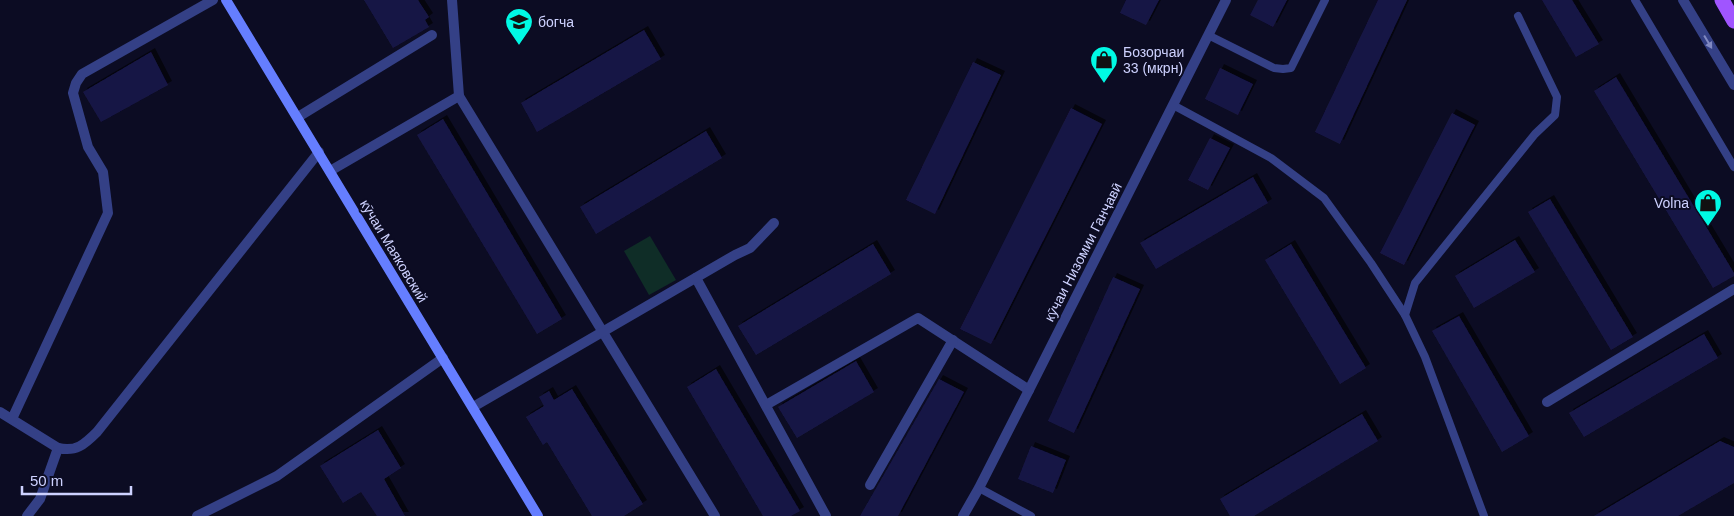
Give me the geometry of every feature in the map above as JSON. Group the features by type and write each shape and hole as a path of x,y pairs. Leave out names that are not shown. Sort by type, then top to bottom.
{"main road":[{"path":"1726,2 1734,21"}],"street":[{"path":"12,420 108,213 103,172 88,147 73,93 76,83 82,74 213,0"},
{"name":"кӯчаи Маяковский","path":"226,0 538,516"},
{"path":"452,0 459,96 715,516"},
{"name":"кӯчаи Низомии Ганҷавӣ","path":"963,516 1029,390 1226,0"},
{"path":"1683,0 1734,85"},
{"path":"298,117 432,35"},
{"path":"330,171 459,96"},
{"path":"0,412 58,448 68,450 84,444 97,432 319,152"},
{"path":"473,407 750,248 774,223"},
{"path":"696,278 826,516"},
{"path":"1547,402 1734,289"},
{"path":"766,405 918,318 1029,390"},
{"path":"870,485 953,340"},
{"path":"197,516 277,476 443,358"},
{"path":"27,516 40,499 58,448"}],"lane":[{"path":"1208,36 1274,68 1291,68 1325,0"},
{"path":"1635,0 1734,167"},
{"path":"1405,315 1415,283 1535,134 1555,115 1557,97 1518,16"},
{"path":"1173,105 1271,158 1324,198 1405,315 1425,357 1484,516"},
{"path":"979,488 1031,516"}],"green space":[{"path":"650,236 676,280 649,295 624,251"}],"building":[{"path":"364,0 418,0 429,17 425,20 429,27 393,48"},
{"path":"1126,0 1159,0 1146,25 1120,13"},
{"path":"1258,0 1287,0 1273,27 1250,15"},
{"path":"1378,0 1407,0 1340,144 1315,132"},
{"path":"1542,0 1572,0 1599,44 1576,57"},
{"path":"644,30 661,59 537,132 521,103"},
{"path":"151,52 168,85 101,122 83,92"},
{"path":"973,62 1001,75 935,214 906,200"},
{"path":"1220,68 1253,84 1238,115 1205,99"},
{"path":"1616,77 1734,273 1734,276 1713,288 1594,91"},
{"path":"1071,108 1102,124 991,344 960,329"},
{"path":"1452,113 1475,125 1404,265 1380,253"},
{"path":"443,119 562,319 537,334 417,135"},
{"path":"706,131 722,158 596,234 580,207"},
{"path":"1210,138 1230,148 1208,190 1188,180"},
{"path":"1253,177 1268,203 1156,269 1140,243"},
{"path":"1550,199 1633,337 1611,350 1528,212"},
{"path":"1515,240 1535,272 1474,308 1455,276"},
{"path":"873,244 891,274 756,355 738,326"},
{"path":"1291,244 1366,368 1340,384 1265,260"},
{"path":"1113,277 1140,289 1074,433 1048,421"},
{"path":"1459,316 1529,436 1502,452 1432,331"},
{"path":"1704,334 1718,358 1584,437 1569,413"},
{"path":"856,361 874,392 797,438 778,407"},
{"path":"716,369 800,511 791,516 763,516 687,387"},
{"path":"939,379 964,392 898,516 860,516"},
{"path":"572,389 643,504 624,516 592,516 547,442 543,445 526,417 544,406 539,397 549,391 554,400"},
{"path":"1362,414 1378,441 1254,516 1230,516 1220,499"},
{"path":"378,430 401,468 384,479 405,516 377,516 361,492 343,503 320,466"},
{"path":"1720,441 1734,447 1734,483 1678,516 1594,516"},
{"path":"1031,446 1066,460 1053,493 1018,479"}],"place":[{"name":"богча","path":"519,46"},
{"name":"Бозорчаи 33 (мкрн)","path":"1104,84"},
{"name":"Volna","path":"1708,227"}]}
